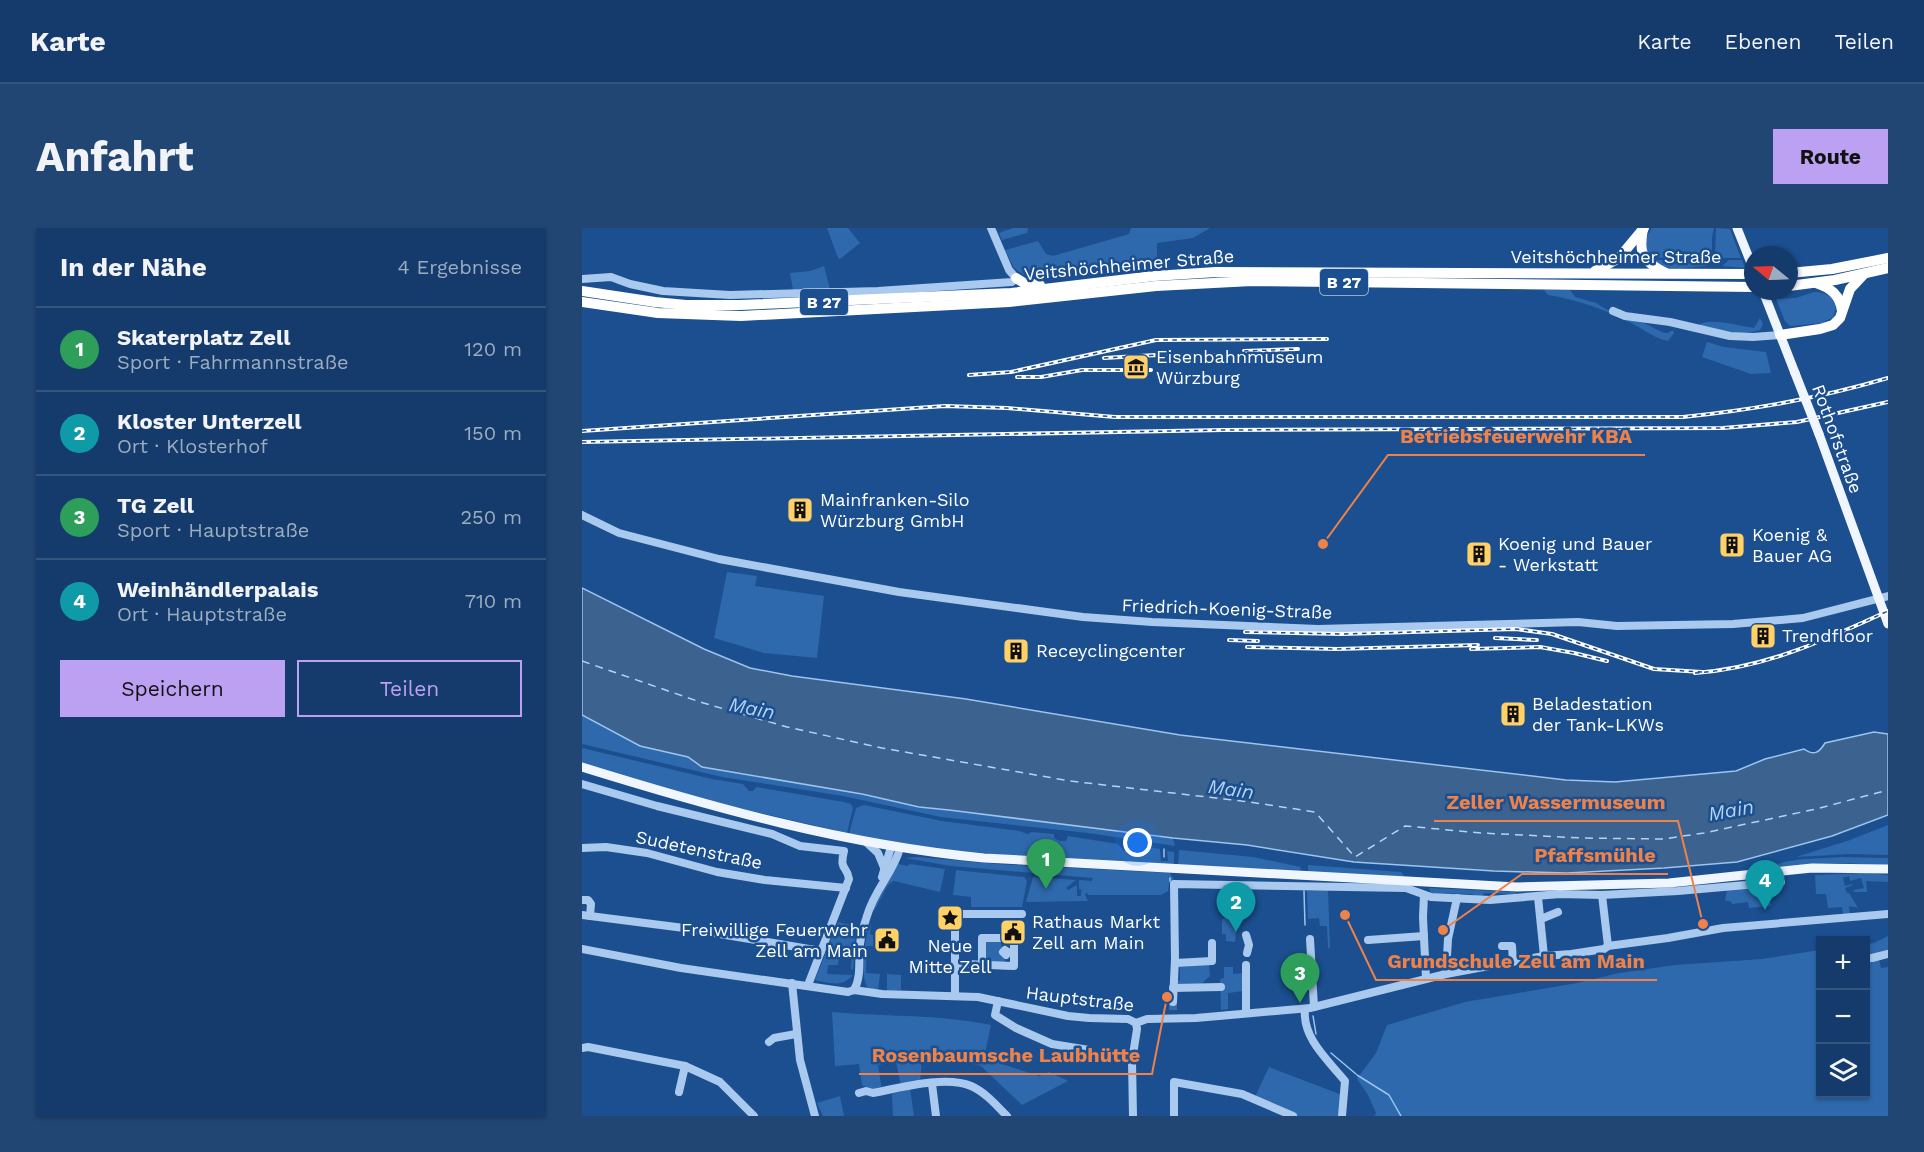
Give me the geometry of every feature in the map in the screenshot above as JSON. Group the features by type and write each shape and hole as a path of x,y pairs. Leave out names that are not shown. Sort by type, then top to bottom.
{"highway":[{"path":"1589,273 1615,261 1643,228"},
{"path":"1643,228 1641,249 1646,260 1653,267 1668,274"},
{"path":"1798,272 1832,269 1888,258"},
{"path":"1798,285 1888,268"},
{"name":"Veitshöchheimer Straße","path":"582,302 658,313 741,316 1009,302 1050,298 1084,284 1216,272 1744,274"},
{"path":"1780,335 1828,327 1837,322 1850,289 1864,274"},
{"path":"1016,278 1030,284 1060,282 1067,291"},
{"name":"Veitshöchheimer Straße","path":"582,291 686,305 740,306 1252,281 1744,287"},
{"path":"1816,283 1829,288 1837,295 1842,311"}],"main road":[{"path":"1737,228 1744,247"},
{"name":"Rothofstraße","path":"1767,300 1883,597 1888,624"},
{"path":"582,767 750,816 866,842 995,858 1517,887 1669,884 1812,868 1888,869"}],"street":[{"path":"991,228 1009,270 1016,278"},
{"name":"Veitshöchheimer Straße","path":"582,279 610,277 663,291 730,295 878,291 1008,283 1016,278"},
{"path":"1613,311 1625,316 1670,322 1730,336 1780,335"},
{"name":"Friedrich-Koenig-Straße","path":"582,516 619,533 658,544 718,559 797,574 908,593 1083,617 1152,622 1318,629 1573,622 1617,626 1733,624 1803,618 1883,597"},
{"path":"582,784 666,808 772,834 800,846 844,851 841,862 849,879 808,986"},
{"path":"866,842 878,853 885,870"},
{"name":"Sudetenstraße","path":"582,848 606,847 637,852 717,872 765,880 846,888"},
{"path":"854,990 858,982 860,943 870,904 896,847"},
{"path":"880,884 895,862 896,847"},
{"path":"1173,1002 1174,884 1406,888 1431,897 1490,900 1560,894 1602,895 1781,882"},
{"path":"1424,895 1426,979"},
{"path":"1602,895 1608,946"},
{"path":"1538,897 1544,956"},
{"path":"1446,974 1448,939 1457,898"},
{"path":"582,900 588,900 591,904 586,916 684,928 821,951"},
{"path":"1541,920 1558,912"},
{"path":"955,996 955,914 1008,918 1022,914"},
{"name":"Hauptstraße","path":"582,949 681,968 848,992 854,990 882,994 998,1000 1068,1016 1128,1019 1136,1023 1173,1015 1305,1009 1446,974 1544,956 1604,949 1608,946 1723,928 1888,914"},
{"path":"1246,935 1249,945 1247,953"},
{"path":"1368,940 1424,936"},
{"path":"982,967 982,938 1004,939"},
{"path":"955,963 982,967 1014,966 1004,939"},
{"path":"1004,939 1007,966"},
{"path":"1310,939 1314,1007"},
{"path":"1174,963 1212,962 1212,943"},
{"path":"1502,946 1512,946 1513,962"},
{"path":"1872,957 1888,954"},
{"path":"1246,965 1246,1013"},
{"path":"792,983 796,1034 815,1116"},
{"path":"1173,988 1221,987"},
{"path":"998,1000 995,1015 1016,1028 1052,1044 1089,1050"},
{"path":"1305,1009 1305,1024 1310,1036 1345,1081 1342,1116"},
{"path":"1132,1116 1132,1060 1136,1023"},
{"path":"769,1042 774,1038 796,1034"},
{"path":"582,1048 588,1047 685,1066 720,1082 754,1116"},
{"path":"679,1092 685,1066"},
{"path":"1174,1116 1174,1082 1242,1094 1293,1116"},
{"path":"859,1094 866,1091 873,1093 932,1083 969,1084 984,1094 1007,1116"},
{"path":"932,1083 936,1116"}],"shaded area":[{"path":"827,228 848,228 860,243 840,259"},
{"path":"1013,228 1028,228 1027,233 1002,240 999,233"},
{"path":"1131,228 1210,228 1193,238 1157,243 1157,262 1028,278 1014,268 1005,250 1038,241 1046,254 1053,256 1129,234"},
{"path":"1652,228 1714,228 1712,257 1648,258 1645,239"},
{"path":"1716,228 1730,229 1741,258 1715,258"},
{"path":"1650,260 1712,260 1712,263 1707,263 1707,266 1671,268"},
{"path":"1729,260 1742,260 1744,268 1722,266"},
{"path":"824,266 830,289 793,290 790,273 810,271"},
{"path":"1544,290 1570,290 1575,297 1596,303 1614,314 1638,320 1664,333 1673,330 1674,333 1668,341 1606,312 1548,295"},
{"path":"1814,292 1829,296 1836,306 1833,317 1822,323 1790,326 1785,321 1776,300 1798,300 1798,297"},
{"path":"1760,318 1763,324 1760,330 1746,333 1722,331 1698,325 1717,322 1754,328"},
{"path":"1707,342 1724,347 1766,352 1771,373 1751,374 1702,357"},
{"path":"727,572 757,576 755,586 824,596 817,658 764,653 714,638"},
{"path":"582,715 640,746 688,757 702,767 862,794 919,807 1173,838 1175,846 1088,833 941,817 843,796 722,777 582,744"},
{"path":"582,748 712,779 743,784 749,791 753,791 756,787 851,804 853,808 847,833 692,797 582,763"},
{"path":"864,805 942,821 1028,834 1031,832 1054,834 1054,838 1060,841 1066,841 1068,836 1118,844 1124,851 1130,851 1136,846 1160,849 1161,861 1168,861 1167,851 1174,852 1174,865 958,851 849,834 856,808"},
{"path":"1888,825 1888,855 1850,854 1796,857 1850,840"},
{"path":"1179,850 1253,857 1301,867 1300,870 1178,866"},
{"path":"918,857 997,864 1170,873 1174,880 1169,883 1168,891 1161,895 1089,895 1087,893 1085,895 1088,901 1026,902 1033,877 1076,880 1066,888 1068,890 1077,885 1077,896 1081,896 1082,890 1079,889 1079,880 1092,881 1093,878 951,866 905,858"},
{"path":"1841,857 1888,858 1888,865 1838,863 1768,868 1794,860"},
{"path":"898,864 945,869 940,892 894,881 888,885 874,911 872,910"},
{"path":"1308,865 1401,872 1405,877 1308,872"},
{"path":"956,870 1024,877 1027,881 1022,907 971,907 971,897 953,895"},
{"path":"1866,873 1888,875 1888,882 1866,881 1867,892 1854,892 1854,890 1864,888 1861,878 1850,881 1849,876 1843,878 1845,886 1853,885 1845,888 1858,908 1849,906 1850,914 1843,914 1842,907 1828,908 1826,894 1816,894 1815,875"},
{"path":"1777,886 1778,888 1769,889 1771,906 1749,908 1748,902 1732,904 1730,901 1725,901 1727,889"},
{"path":"1429,888 1515,892 1516,894 1484,893 1481,898 1472,894 1431,893"},
{"path":"1328,890 1330,948 1328,948 1327,926 1320,926 1319,918 1308,919 1307,891"},
{"path":"1222,907 1238,907 1235,942 1226,941 1226,934 1222,934 1222,919 1225,918 1225,914 1222,914"},
{"path":"838,922 856,926 853,970 851,969 852,952 840,951 838,965 828,965 827,974 853,975 840,983 815,980"},
{"path":"871,923 870,934 873,935 873,946 867,946 866,973 880,974 878,990 868,988 863,965"},
{"path":"1888,936 1888,950 1879,959 1881,968 1888,967 1888,1116 1374,1116 1376,1113 1368,1095 1357,1079 1376,1053 1387,1025 1465,1002 1577,983 1619,973 1675,965 1762,959 1816,951 1816,1098 1870,1098 1870,944"},
{"path":"987,940 1000,940 1006,964 988,963 984,960"},
{"path":"1176,964 1209,964 1210,976 1201,984 1175,984 1180,980 1180,967 1175,969"},
{"path":"1224,967 1233,967 1233,974 1243,973 1243,991 1228,993 1228,1009 1221,1010 1220,979 1224,978"},
{"path":"887,974 901,975 901,990 887,990"},
{"path":"832,1012 931,1017 991,1025 984,1058 1039,1076 1049,1072 1068,1081 1022,1105 981,1066 950,1058 922,1060 920,1082 901,1086 896,1062 878,1065 882,1090 875,1091 862,1085 859,1064 835,1066"},
{"path":"1269,1067 1342,1095 1339,1116 1298,1116 1255,1097"},
{"path":"910,1088 914,1116 893,1116 892,1094"},
{"path":"840,1096 844,1116 823,1116 817,1103"}],"water":[{"name":"Main","path":"582,588 704,649 750,668 792,676 966,699 1180,735 1566,780 1615,782 1736,771 1765,759 1804,749 1816,752 1825,743 1874,732 1888,734 1888,815 1832,836 1737,862 1567,873 1354,862 1247,845 919,807 862,794 702,767 688,757 640,746 582,715"}],"waterway":[{"path":"1164,849 1164,857"},
{"path":"1304,891 1305,925"},
{"path":"1313,1016 1316,1034"},
{"path":"1331,1053 1356,1074"},
{"path":"1357,1075 1389,1095 1401,1116"}],"ferry route":[{"path":"582,661 700,702 787,727 882,748 1070,781 1315,812 1355,857 1405,826 1482,833 1663,839 1704,833 1816,809 1888,790"}],"tunnel":[{"path":"1008,922 1008,935"},
{"path":"1173,1002 1173,1012"}],"railway":[{"path":"969,375 1011,372 1156,340 1327,339"},
{"path":"1244,351 1298,349"},
{"path":"1104,358 1156,355 1254,356"},
{"path":"1017,377 1041,377 1082,370 1151,370"},
{"path":"582,431 945,406 1007,408 1115,417 1683,417 1786,402 1837,392 1888,378"},
{"path":"582,442 1223,430 1723,428 1797,422 1888,402"},
{"path":"1695,673 1771,659 1818,642 1888,611"},
{"path":"1245,632 1342,634 1516,629 1552,634 1654,669 1702,672"},
{"path":"1495,638 1537,640"},
{"path":"1229,640 1258,641"},
{"path":"1247,647 1337,649 1478,645"},
{"path":"1471,649 1540,647 1607,661"}],"place":[{"name":"Eisenbahnmuseum Würzburg","path":"1136,367"},
{"name":"Mainfranken-Silo Würzburg GmbH","path":"800,510"},
{"name":"Betriebsfeuerwehr KBA","path":"1323,544"},
{"name":"Koenig & Bauer AG","path":"1732,545"},
{"name":"Koenig und Bauer - Werkstatt","path":"1479,554"},
{"name":"Trendfloor","path":"1763,636"},
{"name":"Receyclingcenter","path":"1016,651"},
{"name":"Beladestation der Tank-LKWs","path":"1513,714"},
{"name":"Skaterplatz Zell","path":"1046,889"},
{"name":"Weinhändlerpalais","path":"1765,910"},
{"name":"Grundschule Zell am Main","path":"1345,915"},
{"name":"Neue Mitte Zell","path":"950,918"},
{"name":"Zeller Wassermuseum","path":"1703,924"},
{"name":"Pfaffsmühle","path":"1443,930"},
{"name":"Rathaus Markt Zell am Main","path":"1013,932"},
{"name":"Kloster Unterzell","path":"1236,932"},
{"name":"Freiwillige Feuerwehr Zell am Main","path":"887,940"},
{"name":"Rosenbaumsche Laubhütte","path":"1167,997"},
{"name":"TG Zell","path":"1300,1003"}]}
